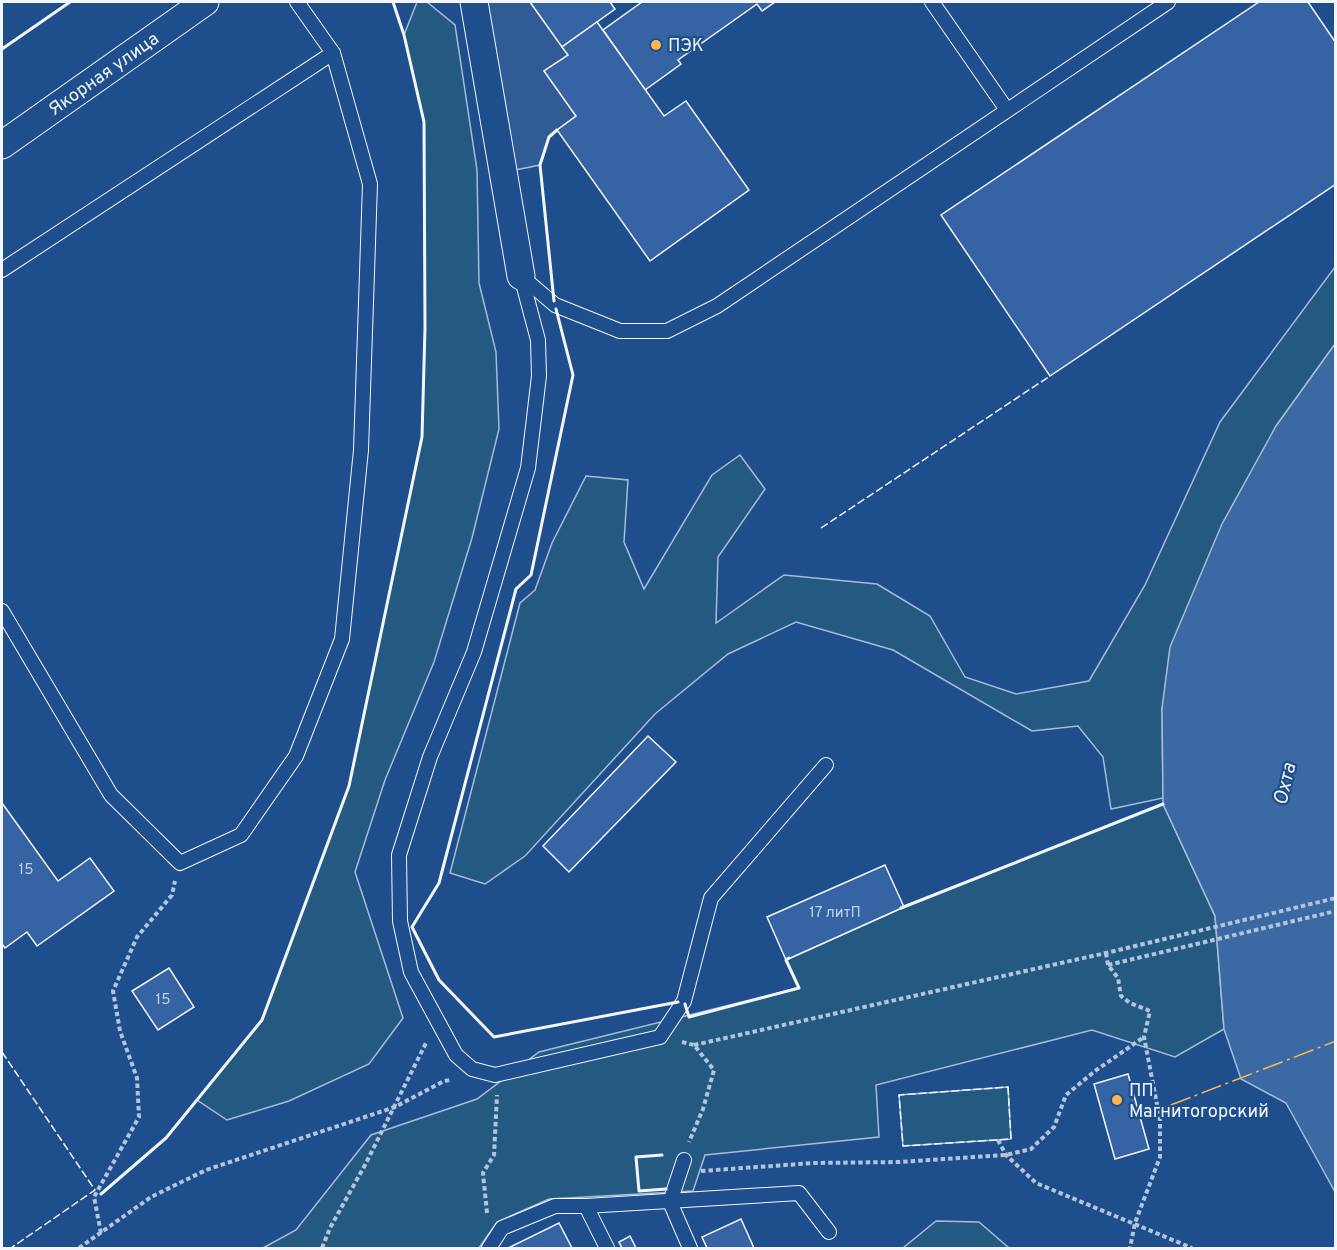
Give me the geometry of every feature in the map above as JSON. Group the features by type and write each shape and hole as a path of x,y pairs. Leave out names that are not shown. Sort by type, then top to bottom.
{"street":[{"path":"474,2 521,276"},
{"name":"Якорная улица","path":"2,145 190,6"}],"lane":[{"path":"2,611 111,795 180,863 241,835 296,756 342,639 361,450 370,184 333,53 297,2"},
{"path":"932,2 1007,110"},
{"path":"521,276 555,305 620,331 667,331 717,306 1168,2"},
{"path":"2,270 333,53"},
{"path":"521,276 538,340 539,376 528,468 474,652 430,757 399,855 400,921 411,972 456,1055 472,1069 495,1075 660,1037 684,1001 711,898 826,765"},
{"path":"682,1166 669,1202 690,1248"},
{"path":"492,1244 502,1228 555,1206 669,1202 799,1193 829,1232"},
{"path":"586,1206 607,1248"}],"path":[{"path":"101,1233 94,1197 139,1117 137,1078 120,1031 113,991 137,938 172,895 180,863"},
{"path":"660,1037 694,1045 1124,949 1335,898"},
{"path":"1108,965 1335,911"},
{"path":"1106,953 1108,965 1116,974 1121,996 1150,1011 1144,1037 1160,1120 1160,1157 1135,1223 1130,1248"},
{"path":"322,1248 330,1228 395,1107 436,1021"},
{"path":"682,1166 899,1162 1006,1155 1031,1149 1054,1127 1066,1095 1095,1071 1144,1037"},
{"path":"694,1045 714,1070 704,1109 695,1124"},
{"path":"79,1248 151,1197 206,1170 395,1107 444,1081 495,1075 498,1104 494,1155 483,1173 492,1244"},
{"path":"998,1140 1006,1155 1036,1183 1054,1193 1135,1223 1192,1248"}],"shaded area":[{"path":"417,2 427,2 455,25 477,170 479,283 496,352 499,429 472,538 434,662 385,780 355,872 403,1018 369,1064 289,1101 227,1120 197,1100 262,1020 349,786 422,437 425,328 424,122 404,35"},
{"path":"483,2 530,2 568,55 544,71 576,116 549,137 540,165 510,171"},
{"path":"1335,267 1335,344 1276,426 1162,708 1163,798 1111,809 1103,757 1078,726 1032,731 893,650 796,622 728,654 655,714 525,856 485,884 450,873 520,603 535,590 552,543 586,476 628,480 624,542 644,589 712,475 740,455 765,489 718,557 716,623 784,575 877,584 930,616 965,677 1016,694 1089,681 1145,585 1220,422"},
{"path":"1163,804 1215,916 1224,1029 1175,1057 1092,1030 876,1085 879,1137 705,1155 693,1191 549,1199 497,1222 479,1248 263,1248 296,1230 371,1135 477,1099 539,1052 799,988 786,960 904,907"},
{"path":"1008,1087 1011,1139 903,1146 899,1095"},
{"path":"936,1221 979,1222 1009,1248 903,1248"}],"water":[{"name":"Охта","path":"1335,344 1336,1192 1286,1103 1241,1079 1224,1029 1215,916 1163,804 1162,708 1170,647 1222,524 1276,426"}],"building":[{"path":"530,2 610,2 615,9 562,47"},
{"name":"ПЭК","path":"642,2 775,2 762,11 757,4 678,60 681,64 645,90 603,30"},
{"path":"1259,2 1308,2 1336,43 1336,184 1050,376 941,215"},
{"path":"597,22 664,116 686,101 749,190 650,261 557,130 576,116 544,71 568,55 562,47"},
{"path":"648,736 676,762 569,872 543,846"},
{"path":"2,803 58,881 90,858 114,891 37,946 27,932 5,948 2,944"},
{"path":"885,865 904,907 786,960 767,917"},
{"path":"169,968 194,1007 158,1030 132,991"},
{"name":"ПП Магнитогорский","path":"1128,1074 1149,1149 1115,1159 1094,1084"},
{"path":"741,1219 754,1248 707,1248 702,1237"},
{"path":"559,1223 572,1248 508,1248"},
{"path":"630,1236 636,1248 622,1248 619,1242"}],"fence":[{"path":"821,528 1050,376"},
{"path":"2,1052 95,1190 11,1248"},
{"path":"1008,1087 1011,1139 903,1146 899,1095 1008,1087"}],"wall":[{"path":"2,49 70,2"},
{"path":"101,1194 166,1138 262,1020 349,786 422,437 425,328 424,122 404,35 393,2"},
{"path":"554,301 540,165 549,137 557,130"},
{"path":"556,309 573,375 531,575 516,589 439,883 412,927 439,980 494,1037 678,1002"},
{"path":"901,908 1163,804"},
{"path":"685,1004 689,1017 799,988 786,960 789,958"},
{"path":"662,1155 636,1157 639,1191 666,1189"}],"power":[{"path":"1140,1117 1336,1041"}],"place":[{"name":"ПЭК","path":"656,45"},
{"name":"ПП Магнитогорский","path":"1117,1100"}]}
